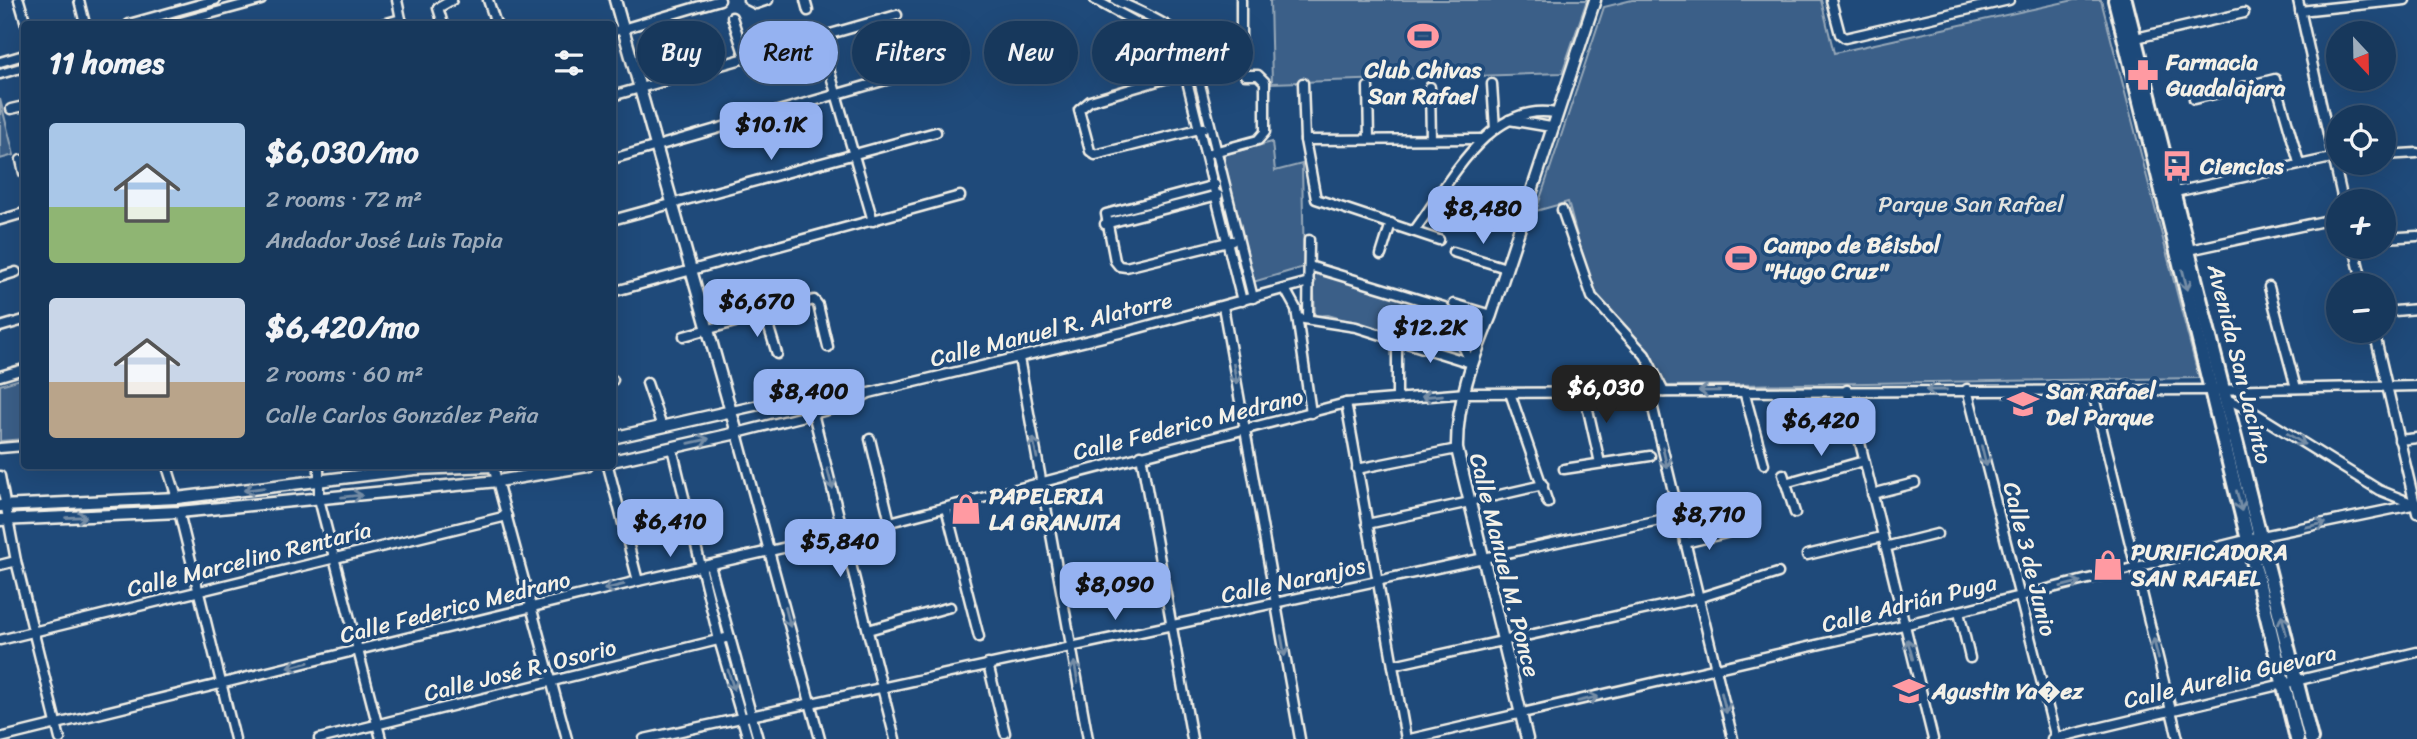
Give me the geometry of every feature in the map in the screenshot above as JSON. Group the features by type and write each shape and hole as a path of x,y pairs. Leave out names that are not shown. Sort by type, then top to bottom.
{"main road":[{"name":"Avenida San Jacinto","path":"2115,0 2220,394 2262,536 2311,739"},
{"name":"Avenida San Jacinto","path":"2125,0 2189,250 2248,540 2297,739"}],"street":[{"path":"19,0 25,21"},
{"path":"79,0 84,21"},
{"path":"138,21 190,3 215,0"},
{"path":"190,3 196,21 261,0"},
{"path":"397,0 401,21"},
{"path":"442,21 438,8 452,0"},
{"path":"488,0 495,21"},
{"path":"615,0 771,550 820,739"},
{"path":"616,31 720,0"},
{"path":"749,1 768,0"},
{"path":"805,0 808,11"},
{"path":"1095,0 1134,21"},
{"path":"1116,0 1154,21"},
{"path":"1206,154 1258,140 1265,132 1264,80 1258,75 1245,75 1241,68 1241,0"},
{"name":"Calle Manuel M. Ponce","path":"1527,739 1457,449 1457,428 1471,363 1491,315 1555,113 1595,0"},
{"path":"1831,0 1842,37 1973,4 2009,0"},
{"path":"2298,0 2326,116"},
{"path":"2300,11 2404,0"},
{"path":"2136,38 2244,13"},
{"path":"838,33 897,15"},
{"path":"732,17 739,39"},
{"path":"0,62 21,56"},
{"path":"616,95 739,59"},
{"path":"0,74 21,68"},
{"path":"2194,99 2275,79 2299,163"},
{"path":"1303,83 1305,140 1314,194 1318,201 1439,240"},
{"path":"833,84 873,221"},
{"path":"616,158 869,84"},
{"path":"1150,84 1090,102 1079,110 1090,150 1095,155 1209,126"},
{"path":"1189,84 1242,301"},
{"path":"1200,84 1253,298"},
{"path":"1492,84 1495,129"},
{"path":"1368,87 1369,139"},
{"path":"1430,87 1431,139"},
{"path":"11,109 21,107"},
{"path":"1414,231 1482,139 1509,120 1532,110 1555,113"},
{"path":"1509,120 1551,127"},
{"path":"616,219 936,132"},
{"path":"1305,140 1482,139"},
{"path":"2396,154 2417,153"},
{"path":"2175,192 2326,159"},
{"path":"1223,183 1112,210 1106,214 1105,224 1115,261 1122,267 1238,240"},
{"path":"1105,224 1226,193"},
{"path":"616,291 960,196"},
{"path":"1476,203 1521,220"},
{"path":"1562,210 1592,297 1646,355 1664,392"},
{"path":"0,220 21,214"},
{"path":"2189,250 2326,221"},
{"path":"1381,255 1391,223"},
{"path":"2396,237 2417,236"},
{"path":"1308,317 1309,240"},
{"path":"1452,252 1506,268"},
{"path":"1309,266 1444,307 1471,363"},
{"path":"0,277 16,272"},
{"name":"Calle Manuel R. Alatorre","path":"616,437 808,394 869,393 1019,358 1309,282"},
{"path":"2269,287 2296,388"},
{"path":"1285,289 1294,302 1298,318 1311,413"},
{"path":"684,336 816,301 828,347"},
{"path":"1454,303 1491,315"},
{"path":"1223,306 1300,739"},
{"path":"2396,311 2417,309"},
{"path":"765,315 777,354"},
{"path":"1298,318 1308,317 1356,327 1471,363"},
{"path":"0,327 21,321"},
{"path":"1397,340 1397,399"},
{"path":"2377,343 2416,507"},
{"path":"1019,358 1088,739"},
{"path":"0,376 21,370"},
{"path":"647,383 662,427"},
{"name":"Calle Federico Medrano","path":"0,738 638,581 844,534 1346,403 1466,393 2092,388 2220,394 2296,388 2417,386"},
{"path":"2092,388 2178,739"},
{"name":"Calle 3 de Junio","path":"1967,389 2055,739"},
{"path":"1847,390 1933,739"},
{"path":"1744,391 1764,464"},
{"path":"1584,392 1600,463"},
{"path":"1649,392 1733,739"},
{"name":"Calle Manuel R. Alatorre","path":"616,460 847,405 869,393"},
{"path":"1510,393 1548,503"},
{"path":"2220,394 2379,490 2416,507"},
{"path":"1346,403 1408,739"},
{"path":"813,413 895,739"},
{"path":"2399,440 2417,438"},
{"path":"870,439 890,522"},
{"path":"0,448 21,446"},
{"path":"672,448 706,566 730,637 747,717 748,739"},
{"path":"1357,469 1457,449"},
{"path":"1141,455 1192,739"},
{"path":"1564,469 1650,456"},
{"path":"1795,513 1784,478 1864,461"},
{"path":"168,469 177,498"},
{"path":"319,469 319,499 382,739"},
{"path":"494,469 567,739"},
{"path":"4,520 180,512 498,481 569,469"},
{"path":"609,469 638,581"},
{"path":"3,506 177,498 321,481 367,470"},
{"path":"0,476 4,520 60,739"},
{"path":"1872,494 1915,483"},
{"path":"1367,524 1543,485"},
{"name":"Calle Adrián Puga","path":"1408,739 1959,612 2262,536 2416,507"},
{"path":"946,508 979,637"},
{"path":"180,512 234,739"},
{"name":"Calle Marcelino Rentaría","path":"0,640 507,516"},
{"name":"Calle Naranjos","path":"644,739 1678,516"},
{"path":"1685,543 1726,533"},
{"path":"1885,547 1937,534"},
{"path":"1807,555 1882,537"},
{"path":"0,565 16,561"},
{"path":"706,566 719,640 747,717 758,739"},
{"path":"1393,665 1698,598 1778,573"},
{"path":"868,631 950,607"},
{"path":"1959,612 1969,658"},
{"name":"Calle José R. Osorio","path":"319,739 730,637"},
{"name":"Calle Aurelia Guevara","path":"2055,739 2417,652"},
{"path":"988,664 1005,733"}],"green space":[{"name":"Club Chivas San Rafael","path":"1270,0 1587,0 1562,73 1272,83"},
{"name":"Parque San Rafael","path":"1632,0 1821,0 1834,53 2074,0 2101,0 2199,378 1665,386 1647,351 1597,300 1588,277 1568,202 1536,211 1604,7"},
{"path":"0,99 14,155 0,159"},
{"path":"1272,142 1275,171 1302,164 1304,267 1253,282 1220,156"},
{"path":"1313,271 1443,309 1464,354 1328,315 1315,316"},
{"path":"21,379 21,439 0,441 0,385"}],"place":[{"name":"Club Chivas San Rafael","path":"1423,36"},
{"name":"Farmacia Guadalajara","path":"2143,75"},
{"name":"Ciencias","path":"2177,166"},
{"name":"Campo de Béisbol \"Hugo Cruz\"","path":"1741,258"},
{"name":"San Rafael Del Parque","path":"2023,404"},
{"name":"PAPELERIA LA GRANJITA","path":"966,509"},
{"name":"PURIFICADORA SAN RAFAEL","path":"2108,565"},
{"name":"Agustin Ya�ez","path":"1909,691"}]}
